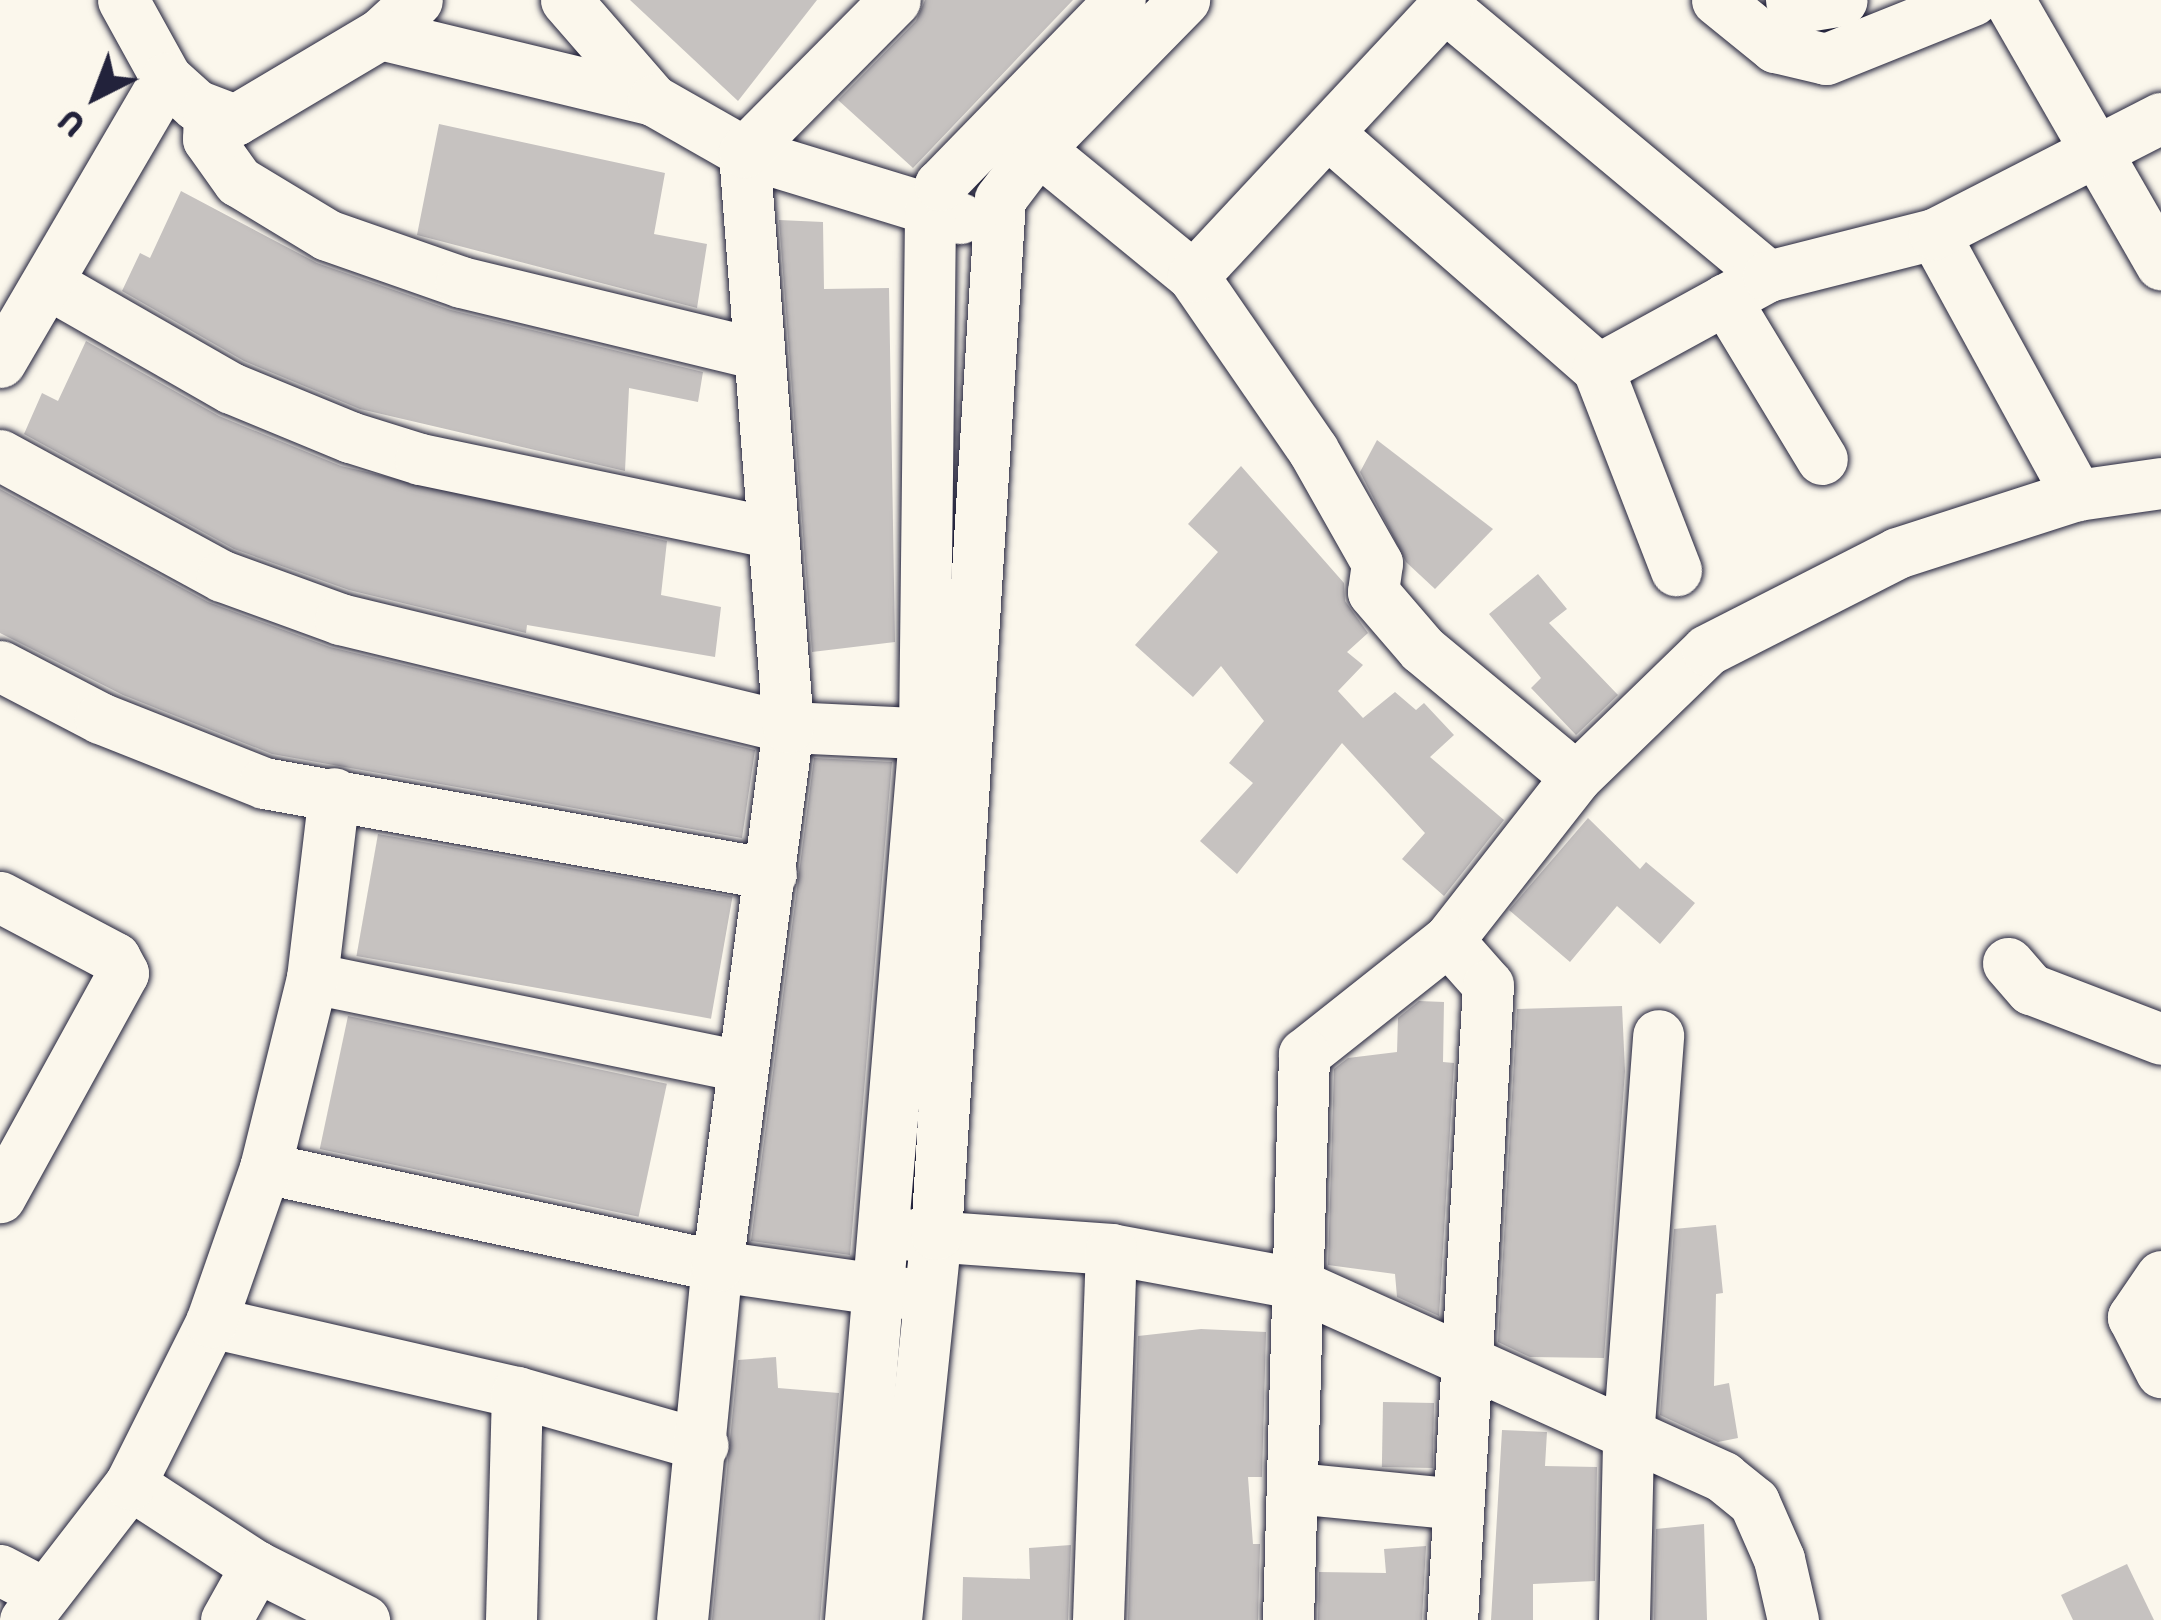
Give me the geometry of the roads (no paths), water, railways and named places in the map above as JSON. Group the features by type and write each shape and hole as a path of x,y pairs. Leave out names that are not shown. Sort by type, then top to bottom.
{"street":[{"path":"123,0 166,78 209,112 250,118 399,17 653,100 744,152 930,212 996,226"},
{"path":"566,0 653,100"},
{"path":"948,735 930,212 940,185 1120,0"},
{"path":"896,1620 906,1293 948,735 1000,200 1038,149 1184,0"},
{"path":"1717,0 1774,47 1826,59 1973,0"},
{"path":"1791,0 1806,6 1842,0"},
{"path":"2009,0 2161,264"},
{"path":"1193,276 1447,3 1747,288 1822,459"},
{"path":"682,1620 740,1066 771,874 788,727 744,152 870,9"},
{"path":"0,362 51,285 166,78"},
{"path":"209,112 208,139 238,181 328,235 461,282 758,354"},
{"path":"1598,369 1747,288 1934,234 2097,155 2161,118"},
{"path":"1329,134 1598,369 1676,570"},
{"path":"1038,149 1193,276 1313,450 1377,563 1373,592 1422,649 1576,777"},
{"path":"1934,234 2077,494"},
{"path":"51,285 231,388 350,437 420,459 770,532"},
{"path":"0,455 274,598 788,727 948,735"},
{"path":"1288,1620 1304,1054 1448,940 1576,777 1707,650 1897,553 2077,494 2161,483"},
{"path":"0,667 218,766 334,793 771,874"},
{"path":"22,1594 130,1484 211,1322 265,1168 312,977 334,793"},
{"path":"0,896 115,958 124,973 6,1174"},
{"path":"1448,940 1488,985 1452,1620"},
{"path":"2008,963 2032,989 2161,1039"},
{"path":"312,977 740,1066"},
{"path":"1624,1620 1628,1437 1658,1035"},
{"path":"265,1168 717,1266 906,1293"},
{"path":"911,1234 1112,1250 1294,1282 1723,1477 1754,1502 1780,1559 1793,1620"},
{"path":"1098,1620 1112,1250"},
{"path":"2161,1276 2133,1317 2161,1372"},
{"path":"850,1620 906,1293"},
{"path":"211,1322 517,1392 703,1444"},
{"path":"511,1620 517,1392"},
{"path":"130,1484 256,1566 364,1620"},
{"path":"1295,1488 1457,1504"},
{"path":"226,1620 256,1566"}]}
